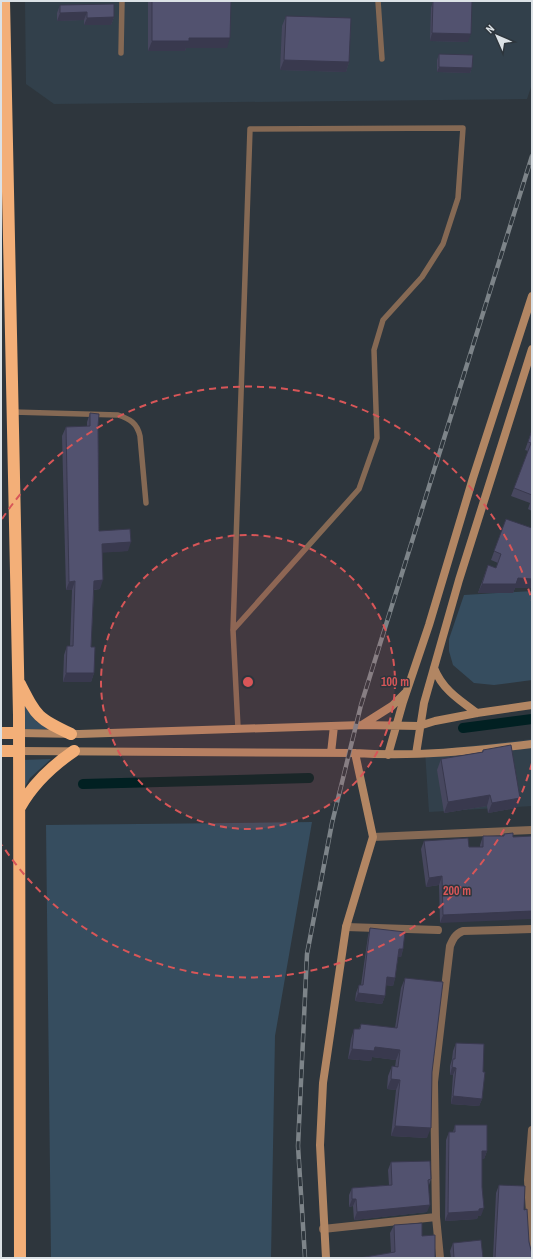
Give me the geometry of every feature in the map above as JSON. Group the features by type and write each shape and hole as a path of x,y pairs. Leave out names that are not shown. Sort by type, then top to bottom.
{"highway":[{"path":"4,1 19,733 20,1258"},
{"path":"18,682 32,708 41,718 71,734"},
{"path":"1,733 19,733"},
{"path":"1,750 19,751"},
{"path":"19,808 27,795 45,774 55,764 74,751"}],"street":[{"path":"388,755 473,478 532,296"},
{"path":"416,754 419,726 459,580 532,349"},
{"path":"434,668 439,680 444,686 477,713"},
{"path":"362,725 392,706 408,689"},
{"path":"19,733 71,734 362,725 419,726 435,721 477,713 532,705"},
{"path":"331,752 334,726"},
{"path":"19,751 331,752 388,755 532,744"},
{"path":"326,1258 323,1229 320,1145 323,1083 330,1024 346,927 373,837 356,753"},
{"path":"373,837 532,830"},
{"path":"346,927 438,930"},
{"path":"440,1258 436,1218 434,1082 450,946 453,938 458,933 463,931 532,929"},
{"path":"532,1130 528,1180 532,1249"},
{"path":"323,1229 436,1218"}],"lane":[{"path":"120,53 122,1"},
{"path":"378,1 382,59"},
{"path":"233,630 359,489 377,438 374,350 383,320 422,277 443,244 458,198 463,128 250,129 233,630 238,728"},
{"path":"13,412 118,415 132,422 138,429 140,436 146,503"}],"shaded area":[{"path":"25,1 532,1 532,84 527,99 54,104 26,84"},
{"path":"532,591 532,680 494,685 474,683 453,665 449,651 449,639 464,595"},
{"path":"24,704 36,721 51,729 24,729"},
{"path":"532,739 532,806 429,812 425,751"},
{"path":"51,759 30,778 23,790 22,760"},
{"path":"312,822 275,1036 271,1258 51,1258 46,825"}],"building":[{"path":"152,1 231,1 230,38 189,38 189,41 152,41"},
{"path":"433,1 472,1 471,34 432,33"},
{"path":"114,4 114,17 87,18 87,12 60,13 60,5"},
{"path":"286,16 351,18 349,62 284,60"},
{"path":"439,54 473,55 472,68 439,67"},
{"path":"90,413 99,414 99,531 130,529 131,542 102,544 103,580 94,581 91,647 95,647 94,673 66,673 67,646 73,646 75,581 69,582 66,427 90,426"},
{"path":"532,430 532,495 514,488 531,443 528,442"},
{"path":"506,519 532,528 532,579 518,578 516,584 482,584 488,565 496,568 501,554 494,551"},
{"path":"511,745 520,798 492,803 490,795 448,802 441,759 483,752 483,750"},
{"path":"513,833 513,837 532,836 532,911 443,915 442,876 429,878 424,841 468,838 469,847 483,847 483,836 504,836 504,834"},
{"path":"370,928 405,932 403,949 399,949 395,978 387,977 385,996 358,993 359,985 363,985"},
{"path":"405,978 443,982 432,1072 431,1128 395,1126 400,1080 391,1079 392,1066 398,1067 400,1050 375,1047 374,1051 352,1049 354,1029 360,1029 361,1024 397,1028"},
{"path":"456,1043 484,1044 483,1072 485,1072 482,1099 453,1096 456,1068 452,1067 453,1059 455,1059"},
{"path":"455,1125 487,1125 487,1151 482,1151 482,1187 484,1208 479,1209 479,1211 448,1213 449,1132 455,1132"},
{"path":"430,1161 431,1179 428,1180 430,1205 357,1212 356,1199 352,1199 352,1188 392,1185 391,1162"},
{"path":"499,1185 525,1186 524,1210 527,1209 529,1242 532,1258 495,1258"},
{"path":"422,1223 422,1236 435,1235 435,1258 359,1258 395,1252 394,1225"},
{"path":"481,1240 483,1258 454,1258 453,1243"}],"waterway":[{"path":"463,728 532,719"},
{"path":"83,784 309,778"}],"railway":[{"path":"305,1258 298,1146 307,954 332,823 361,705 532,156"}]}
